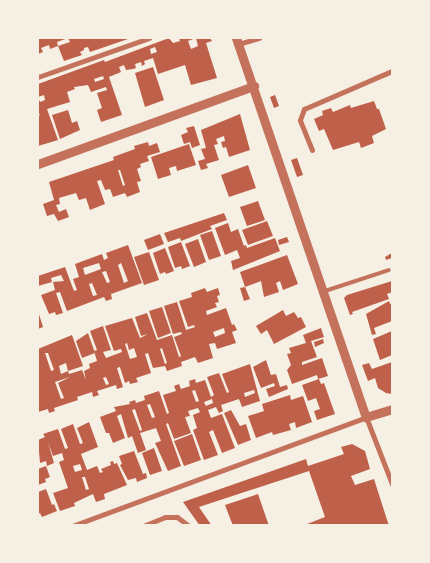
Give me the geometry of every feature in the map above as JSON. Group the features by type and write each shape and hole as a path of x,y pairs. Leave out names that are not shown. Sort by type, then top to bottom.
{"street":[{"path":"38,77 148,38"},
{"path":"259,38 237,41 325,291 366,416 392,484"},
{"path":"312,150 300,120 304,108 392,71"},
{"path":"38,164 254,86"},
{"path":"72,526 392,408"},
{"path":"143,526 165,517 177,517 189,526"}],"lane":[{"path":"325,291 389,270"}],"building":[{"path":"38,38 68,38 57,42 58,46 50,49 49,45 41,48 43,52 38,54"},
{"path":"68,38 131,38 90,52 88,47 84,48 80,52 82,55 64,61 58,46 70,42"},
{"path":"169,38 173,43 180,41 179,38 196,38 210,38 212,41 206,43 217,78 191,85 185,65 158,74 153,58 144,61 145,64 142,66 141,62 135,64 136,68 133,69 126,70 124,65 119,67 121,72 109,77 122,115 101,122 97,110 102,108 97,93 107,90 106,87 91,92 88,85 74,87 75,89 67,92 70,102 47,109 58,140 38,146 38,116 40,115 38,112 38,97 38,84 104,60 105,62","holes":["196,38 198,46 191,49 188,41","155,47 157,52 151,54 150,49","103,76 104,79 95,82 94,79","44,95 45,100 40,102 38,97"]},
{"path":"153,67 164,100 145,107 135,73"},
{"path":"275,95 279,106 274,108 270,97"},
{"path":"374,101 386,129 372,136 374,143 361,148 359,142 333,150 324,129 319,131 314,119 323,115 322,111 331,108 333,112 350,105 351,108"},
{"path":"68,110 72,123 77,121 80,130 60,139 52,115"},
{"path":"240,114 250,150 229,157 226,147 223,148 221,142 225,141 224,136 216,139 218,144 214,145 219,160 206,164 208,168 201,170 198,161 205,159 201,149 206,148 201,130"},
{"path":"194,126 200,145 192,148 190,142 184,144 181,135 188,132 186,128"},
{"path":"148,142 149,146 157,143 160,152 147,156 149,161 140,164 141,167 137,169 141,181 137,182 140,192 127,197 125,193 113,197 110,189 105,190 101,180 97,181 105,204 90,210 86,198 79,200 76,193 59,198 60,204 56,205 59,212 66,209 69,217 58,221 54,214 47,216 43,204 54,200 49,182 114,160 113,157 135,149 134,146","holes":["118,170 120,170 125,185 123,186"]},
{"path":"189,144 196,165 177,171 176,166 169,168 171,175 158,179 151,157"},
{"path":"297,158 303,175 297,177 291,160"},
{"path":"248,165 256,188 229,197 221,175"},
{"path":"258,201 265,220 247,226 240,207"},
{"path":"224,213 227,220 210,226 212,229 181,241 180,238 168,242 164,233"},
{"path":"267,221 273,236 248,245 242,230"},
{"path":"228,223 231,232 238,229 244,246 246,245 247,248 275,238 280,251 233,270 231,261 240,258 237,250 225,255 215,228"},
{"path":"212,231 221,256 209,260 200,235"},
{"path":"160,234 164,244 148,250 144,240"},
{"path":"287,237 289,242 279,245 278,240"},
{"path":"198,239 206,262 194,267 185,244"},
{"path":"181,242 190,266 182,269 181,266 175,268 168,247"},
{"path":"128,245 142,283 111,294 112,299 106,301 104,297 67,311 60,292 56,293 63,313 56,315 55,312 49,314 41,295 55,290 53,282 64,281 61,275 51,278 52,282 38,286 38,276 65,267 74,291 77,290 73,279 79,277 75,264 102,254 104,260 108,258 106,253","holes":["99,263 101,269 85,275 83,268","121,263 128,281 124,283 118,265","106,271 110,282 107,283 102,272","92,283 97,295 93,296 89,284"]},
{"path":"165,248 174,271 160,274 153,253"},
{"path":"149,252 159,280 144,285 134,257"},
{"path":"392,253 392,258 386,260 385,257"},
{"path":"287,255 298,284 283,290 280,281 276,283 279,292 264,297 261,281 245,287 240,272"},
{"path":"392,281 392,292 387,294 389,299 352,312 353,314 350,315 344,298 347,295"},
{"path":"245,287 250,299 244,301 240,288"},
{"path":"205,288 207,292 218,288 220,295 217,296 219,302 215,303 217,307 206,311 207,315 226,308 232,325 234,324 237,330 232,332 236,343 217,349 215,343 209,344 213,358 198,363 195,357 181,362 182,366 167,371 165,366 153,368 148,353 145,354 151,373 136,378 138,382 130,384 129,381 125,383 120,367 117,368 123,387 117,389 116,385 97,391 99,395 93,397 92,392 77,397 78,400 54,408 55,411 49,413 48,409 38,412 38,349 72,335 83,366 68,371 69,374 82,370 86,380 84,371 90,368 89,364 97,361 94,351 97,350 90,331 103,326 111,350 103,352 106,358 122,352 121,349 114,351 105,326 132,318 140,338 148,334 141,336 135,317 147,313 157,340 172,335 179,357 181,356 174,337 182,334 181,332 173,334 164,306 177,302 186,330 195,327 194,325 188,327 179,301 192,297 191,293","holes":["224,328 225,333 215,337 213,332","127,343 129,350 134,348 137,357 130,359 125,344","162,348 167,363 165,364 160,349","45,353 48,353 54,370 51,371","66,363 68,371 61,374 59,366","70,377 58,383 64,398 61,399 55,382","106,377 109,384 106,385 103,378"]},
{"path":"389,301 390,304 392,303 392,321 374,328 376,334 372,335 366,314"},
{"path":"162,307 171,333 158,338 149,311"},
{"path":"283,310 286,316 294,312 298,318 301,317 306,327 274,344 267,330 261,334 256,326"},
{"path":"38,311 43,327 38,329"},
{"path":"321,328 324,337 311,341 317,357 302,362 302,365 322,358 328,376 318,379 317,375 292,384 287,370 291,365 287,354 291,353 289,348 306,343 303,335"},
{"path":"392,331 392,355 380,360 373,339"},
{"path":"88,333 95,353 82,358 76,341"},
{"path":"323,339 324,343 315,347 314,342"},
{"path":"266,360 271,375 276,374 280,387 287,385 288,389 269,397 266,389 275,386 274,383 261,388 253,367"},
{"path":"392,362 392,394 378,388 375,378 368,381 362,365 369,363 372,369"},
{"path":"250,364 260,401 242,407 239,399 221,405 223,411 219,413 216,407 208,410 211,418 222,414 235,448 222,453 213,430 209,432 218,455 204,460 193,430 197,428 193,415 200,412 198,408 188,411 190,416 185,417 191,433 174,439 168,423 166,424 181,466 168,471 155,443 161,441 156,428 140,433 146,450 138,453 132,436 128,438 121,414 117,416 125,438 113,443 109,433 106,433 100,417 116,411 114,407 130,404 129,402 135,400 136,403 145,400 144,396 159,391 167,414 169,413 163,395 176,391 174,386 179,384 181,389 190,386 189,381 195,379 196,383 205,380 211,397 214,395 207,377 219,373 227,393 229,392 222,374","holes":["195,390 199,401 196,402 192,391","254,390 255,393 245,397 244,393","212,399 213,403 206,406 204,402","150,404 155,417 152,418 147,405","135,409 142,430 140,431 132,410"]},
{"path":"319,379 321,384 324,383 335,414 317,420 314,411 320,409 316,398 308,401 302,385"},
{"path":"290,395 291,400 303,396 312,422 296,428 295,422 289,424 291,430 273,435 272,432 256,438 248,416 264,411 262,404"},
{"path":"231,410 240,426 246,424 251,440 238,445 224,413"},
{"path":"89,422 98,447 81,454 87,470 97,466 100,473 103,472 101,469 111,465 110,462 113,461 114,464 117,463 127,485 104,494 105,499 96,502 93,494 74,503 75,506 60,511 53,493 68,488 59,462 64,460 62,453 53,456 48,442 54,463 47,466 46,461 40,463 38,440 45,437 43,434 58,429 65,449 68,448 61,429 73,424 80,444 83,443 77,428","holes":["80,464 82,470 75,472 73,466","82,477 85,477 89,489 86,490"]},
{"path":"192,434 201,460 184,466 174,441"},
{"path":"352,444 365,451 370,469 351,476 355,485 374,479 389,526 302,526 325,517 309,471 199,507 212,526 200,526 183,502 306,459 308,466 344,454 341,447"},
{"path":"154,448 162,471 150,475 142,453"},
{"path":"134,451 143,474 146,473 147,478 137,482 136,478 128,480 120,465 122,464 119,456"},
{"path":"46,466 50,477 45,479 46,482 38,485 38,469"},
{"path":"46,489 52,505 54,504 57,511 42,517 40,513 38,514 38,492"},
{"path":"258,494 269,526 233,526 225,505"}]}
